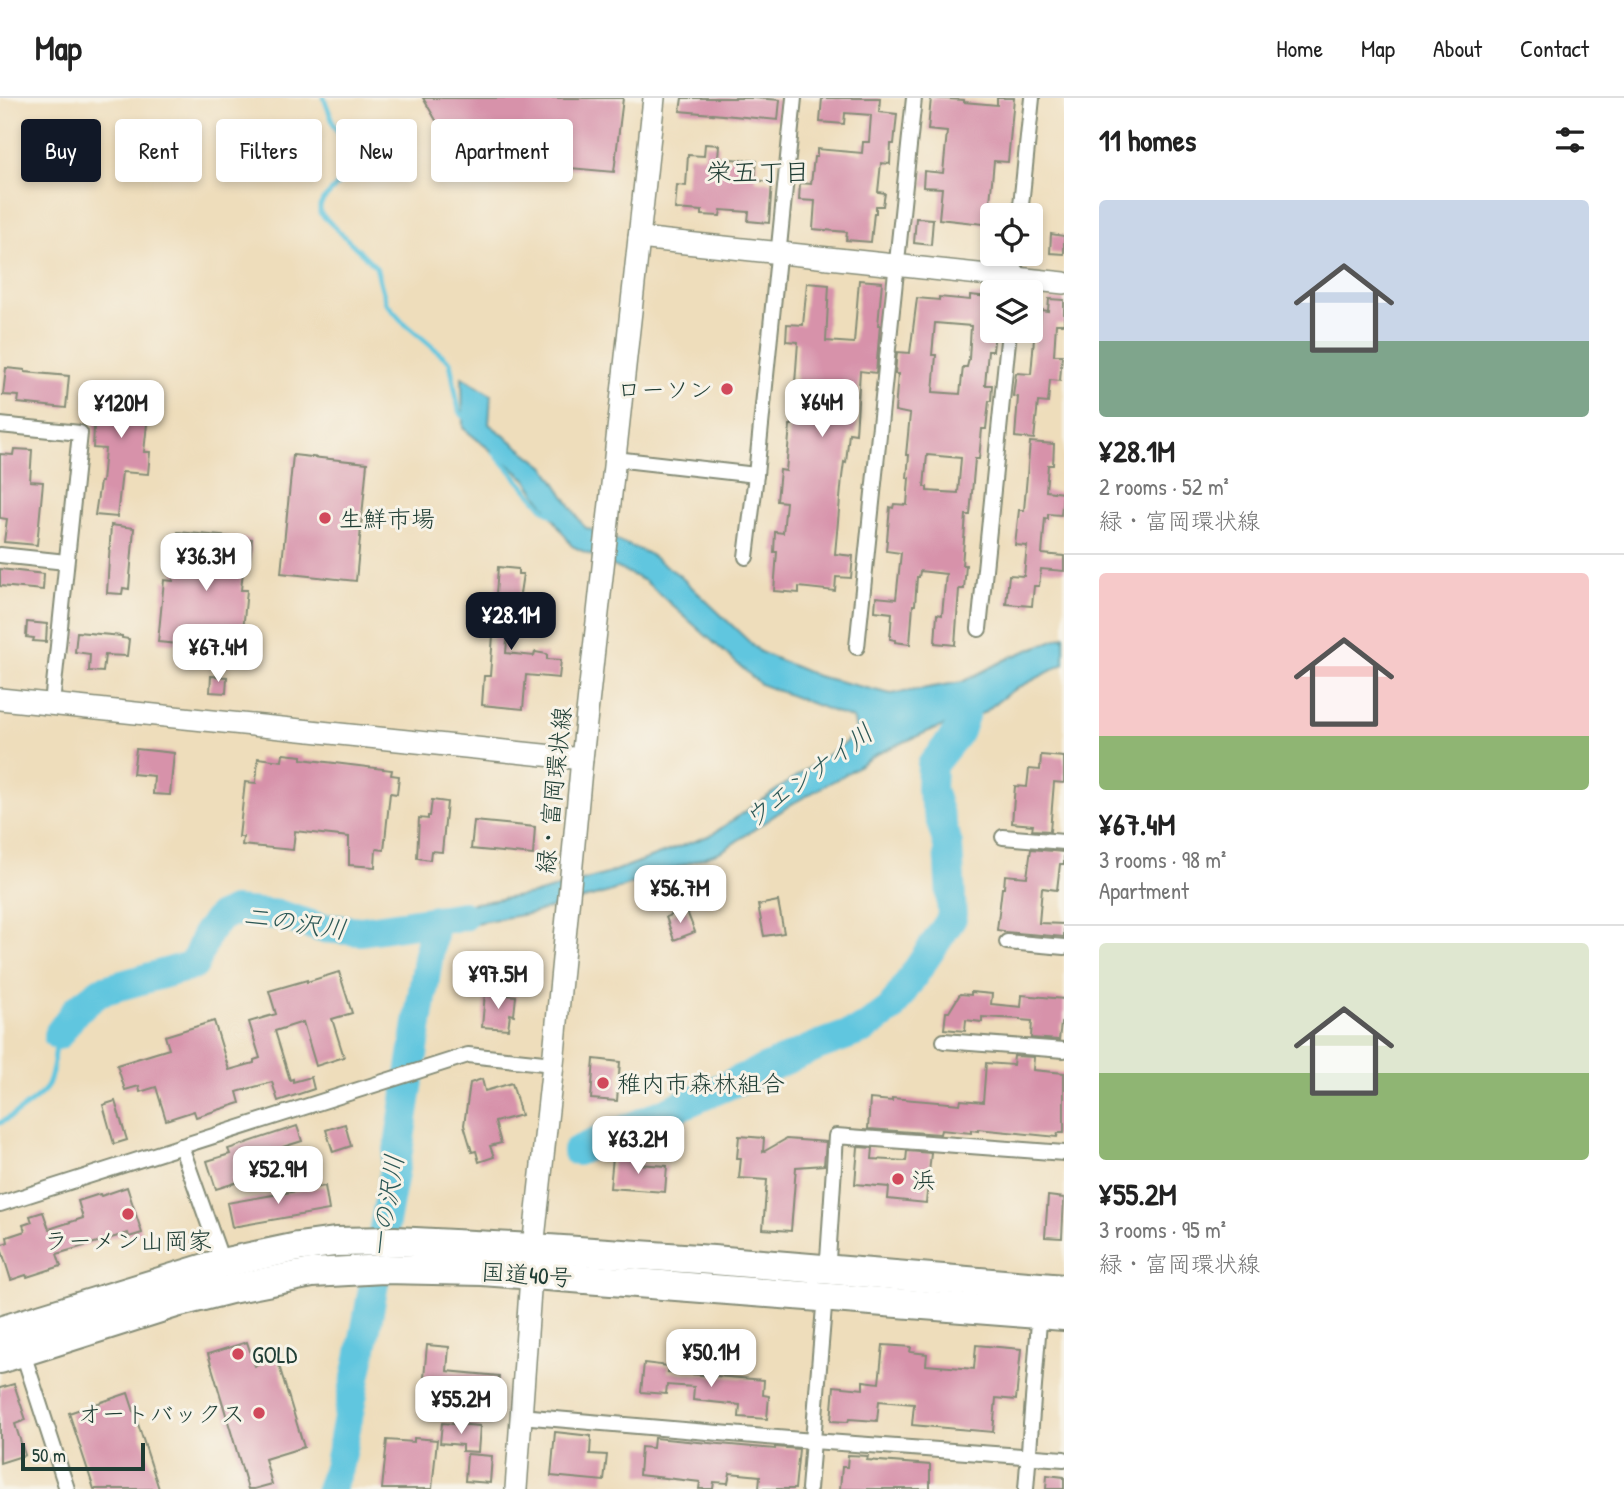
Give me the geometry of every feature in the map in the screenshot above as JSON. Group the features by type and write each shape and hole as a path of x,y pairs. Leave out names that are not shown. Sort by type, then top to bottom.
{"highway":[{"name":"国道40号","path":"9,1342 167,1306 226,1276 298,1247 335,1242 362,1241 421,1255 1052,1301"},
{"name":"国道40号","path":"226,1276 344,1271 421,1255"}],"street":[{"name":"緑・富岡環状線","path":"516,1489 532,1261 582,759 653,98"},
{"path":"746,557 794,98"},
{"path":"857,646 914,98"},
{"path":"1021,203 1032,98"},
{"path":"639,238 896,266 982,280"},
{"path":"1043,284 1064,283"},
{"path":"979,629 1008,343"},
{"path":"0,425 80,433 52,704"},
{"path":"615,459 756,475"},
{"path":"0,555 66,562"},
{"path":"0,699 582,759"},
{"path":"1003,837 1064,842"},
{"path":"1007,942 1064,947"},
{"path":"944,1041 1064,1050"},
{"path":"0,1204 468,1055 553,1064"},
{"path":"809,1489 836,1136 1064,1153"},
{"path":"181,1146 226,1276"},
{"path":"1026,1489 1052,1301"},
{"path":"9,1342 67,1489"},
{"path":"520,1416 1064,1459"}],"water":[{"path":"462,377 491,395 489,424 546,468 584,527 647,553 679,575 760,652 817,676 891,694 962,682 1011,657 1064,636 1064,664 1010,692 983,713 929,731 877,754 790,805 722,851 609,892 533,913 422,932 426,911 539,893 607,874 711,835 845,743 856,729 853,719 760,684 645,581 572,546 526,479 463,428"}],"building":[{"path":"423,98 623,98 614,172 573,168 573,119 435,119"},
{"path":"682,98 780,100 778,120 680,111"},
{"path":"822,98 880,98 879,112 897,114 890,164 881,163 878,192 885,193 883,206 876,206 874,213 871,242 846,240 847,232 813,229 815,201 799,200 800,183 811,184 817,149 862,153 863,142 869,142 871,115 845,113 844,124 820,122"},
{"path":"931,98 997,105 997,98 1014,98 1008,162 994,161 990,202 1000,203 980,203 980,224 939,219 942,188 923,187 924,171 943,173 947,132 928,130"},
{"path":"705,144 719,145 718,158 757,161 755,180 772,182 769,223 748,221 749,212 721,210 720,216 702,215 702,211 675,209 677,185 686,186 688,155 704,156"},
{"path":"916,218 933,219 931,245 914,243"},
{"path":"1051,234 1064,236 1064,254 1050,253"},
{"path":"859,280 882,282 876,373 860,371 856,434 849,433 842,477 835,554 853,556 851,578 836,577 835,591 799,587 799,593 774,591 777,552 774,552 775,532 783,533 786,502 777,501 780,470 786,471 798,342 786,341 787,324 803,325 807,283 829,285 826,341 854,343"},
{"path":"970,295 980,296 980,343 994,343 993,351 988,351 985,385 992,385 991,401 986,429 982,429 979,459 975,459 970,515 966,515 962,565 966,565 964,589 959,589 955,645 935,643 937,614 942,615 946,574 920,571 913,605 910,644 890,639 892,613 875,611 876,597 896,599 901,553 886,551 890,507 893,508 894,504 907,505 909,455 906,455 910,414 895,411 897,352 910,353 917,298 939,300 939,297 970,300","holes":["935,323 971,326 969,359 967,367 963,367 960,394 933,392","927,455 961,458 958,493 927,491 927,487 924,487"]},
{"path":"1049,299 1064,300 1064,324 1056,324 1054,355 1062,355 1060,381 1050,380 1048,403 1038,402 1034,439 1015,437 1018,397 1013,396 1016,373 1031,374 1034,343 1043,343 1043,310 1048,311"},
{"path":"6,368 69,376 66,408 18,403 19,396 3,395"},
{"path":"110,380 151,386 144,452 150,452 148,474 122,472 117,517 95,515 105,449 93,448 94,427 101,400 109,401"},
{"path":"1030,442 1054,444 1053,465 1048,465 1046,491 1063,493 1061,515 1048,514 1048,519 1045,518 1042,554 1064,556 1064,571 1041,569 1039,586 1034,586 1032,606 1006,604 1009,575 1024,576 1027,546 1015,545 1019,510 1024,510"},
{"path":"14,449 32,450 30,481 43,482 37,545 4,542 7,519 0,518 0,454 13,455"},
{"name":"生鮮市場","path":"293,455 367,463 356,581 281,573"},
{"path":"111,525 134,528 129,589 123,588 122,594 107,593"},
{"path":"178,532 252,539 250,562 244,561 241,590 247,590 241,650 158,642 164,580 173,581"},
{"path":"498,567 518,569 518,574 523,574 519,600 515,600 515,605 510,605 506,653 534,656 535,652 547,654 547,659 561,660 559,678 526,675 523,709 482,705 484,676 490,676"},
{"path":"0,569 44,574 43,590 0,586"},
{"path":"27,622 47,624 46,642 33,641 34,638 26,637"},
{"path":"77,632 129,639 127,656 105,655 103,672 89,671 90,654 75,652"},
{"path":"211,676 227,677 226,693 210,692"},
{"path":"136,749 174,753 170,795 153,794 154,776 133,774"},
{"path":"283,754 302,756 302,759 392,770 391,775 399,776 397,794 390,793 384,850 376,849 375,867 349,865 349,837 295,831 293,850 242,845 243,837 239,837 245,782 256,783 258,758 282,761"},
{"path":"1041,755 1064,757 1064,783 1054,782 1050,831 1032,830 1033,825 1012,823 1015,786 1027,787 1029,769 1040,770"},
{"path":"432,800 447,802 442,852 431,851 430,860 417,858 419,818 428,819"},
{"path":"474,821 535,827 533,855 471,849"},
{"path":"1031,849 1064,852 1064,864 1060,864 1057,890 1042,888 1039,923 1064,924 1064,937 997,930 1005,875 1027,877"},
{"path":"778,901 784,933 764,936 758,905"},
{"path":"686,909 695,932 674,940 666,917"},
{"path":"339,972 352,1013 332,1019 344,1057 316,1066 303,1022 275,1031 290,1080 293,1079 293,1082 311,1077 314,1089 278,1101 272,1082 237,1092 240,1103 196,1117 194,1111 166,1120 156,1087 140,1092 139,1086 125,1090 117,1065 169,1049 165,1036 214,1021 229,1070 254,1063 254,1060 260,1058 249,1022 276,1014 269,991"},
{"path":"971,992 992,994 991,1004 1021,1007 1022,995 1064,999 1064,1024 1061,1023 1059,1040 1031,1038 1032,1021 1020,1019 982,1017 982,1022 966,1020 965,1031 944,1029 946,1012 949,1012 960,994 971,995"},
{"path":"485,993 516,996 514,1015 510,1014 508,1029 482,1027"},
{"path":"1014,1056 1034,1057 1033,1070 1064,1073 1064,1133 1058,1133 1057,1137 978,1129 971,1130 971,1133 941,1130 940,1134 868,1129 870,1099 892,1101 892,1098 960,1104 961,1100 983,1102 986,1063 1013,1065"},
{"name":"稚内市森林組合","path":"594,1059 620,1062 617,1101 591,1099"},
{"path":"482,1079 485,1091 512,1083 521,1115 495,1122 501,1143 490,1146 494,1157 479,1162 476,1151 472,1152 464,1125 470,1083"},
{"path":"115,1101 127,1140 114,1144 103,1105"},
{"path":"345,1124 351,1146 333,1152 326,1130"},
{"path":"297,1126 302,1141 283,1147 289,1166 216,1189 207,1161 230,1154 228,1149"},
{"path":"739,1136 764,1138 763,1152 786,1139 826,1142 824,1165 796,1167 791,1231 763,1229 767,1180 739,1178"},
{"path":"858,1147 873,1148 872,1159 906,1161 907,1151 931,1153 926,1203 888,1199 889,1187 855,1184"},
{"path":"613,1157 636,1159 636,1164 667,1166 665,1192 610,1188"},
{"path":"325,1186 329,1210 232,1227 227,1203"},
{"path":"127,1187 142,1233 129,1237 128,1233 57,1254 61,1266 11,1280 0,1245 8,1242 7,1237 25,1231 23,1225 32,1222 30,1216 43,1212 49,1229 83,1218 78,1201"},
{"path":"1048,1196 1064,1198 1062,1238 1045,1237"},
{"name":"オートバックス","path":"247,1342 255,1366 277,1359 304,1447 265,1459 272,1484 254,1489 248,1489 208,1354"},
{"path":"427,1345 449,1347 447,1371 499,1376 497,1402 445,1397 444,1403 429,1402 430,1390 423,1389"},
{"path":"883,1345 911,1347 910,1352 927,1354 926,1365 974,1369 976,1345 1021,1349 1016,1400 996,1398 993,1432 912,1425 914,1404 879,1401 877,1421 831,1421 834,1386 863,1389 863,1381 879,1383"},
{"path":"644,1363 669,1366 668,1372 764,1380 763,1395 769,1396 767,1419 739,1417 740,1405 693,1400 694,1387 667,1385 666,1394 641,1392"},
{"path":"14,1384 26,1420 15,1424 25,1455 0,1463 0,1388"},
{"path":"128,1393 159,1489 94,1489 69,1413"},
{"path":"442,1423 480,1426 478,1452 462,1451 462,1445 440,1443"},
{"path":"555,1432 591,1436 590,1454 607,1455 604,1481 551,1476"},
{"path":"414,1438 437,1440 432,1489 382,1489 387,1440 414,1442"},
{"path":"654,1438 799,1449 795,1489 759,1489 760,1476 730,1473 728,1483 714,1482 713,1489 699,1489 700,1482 639,1475 641,1447 653,1448"},
{"path":"467,1454 492,1456 490,1483 465,1481"},
{"path":"848,1455 868,1456 867,1460 930,1465 930,1489 840,1489 842,1467 847,1467"},
{"path":"1047,1475 1064,1477 1064,1489 1046,1489"}],"waterway":[{"name":"ウエンナイ川","path":"324,98 334,125 350,154 348,174 323,200 320,213 376,267 386,303 403,322 450,362 459,411 467,420"},
{"name":"ウエンナイ川","path":"494,452 544,509 554,516"},
{"name":"一の沢川","path":"577,1151 817,1046 864,1029 891,1009 952,918 948,845 931,789 932,765 959,731 970,697"},
{"name":"二の沢川","path":"58,1035 76,1010 101,991 194,965 207,933 220,917 234,911 280,915 321,928 361,931 463,916"},
{"name":"一の沢川","path":"330,1489 338,1468 366,1328 399,1145 434,921"},
{"name":"二の沢川","path":"0,1123 26,1106 48,1085 58,1035"}],"place":[{"name":"ローソン","path":"727,389"},
{"name":"生鮮市場","path":"325,518"},
{"name":"稚内市森林組合","path":"603,1083"},
{"name":"浜","path":"898,1179"},
{"name":"ラーメン山岡家","path":"128,1214"},
{"name":"GOLD","path":"238,1354"},
{"name":"オートバックス","path":"259,1413"}],"district":[{"name":"栄五丁目","path":"758,171"}]}
